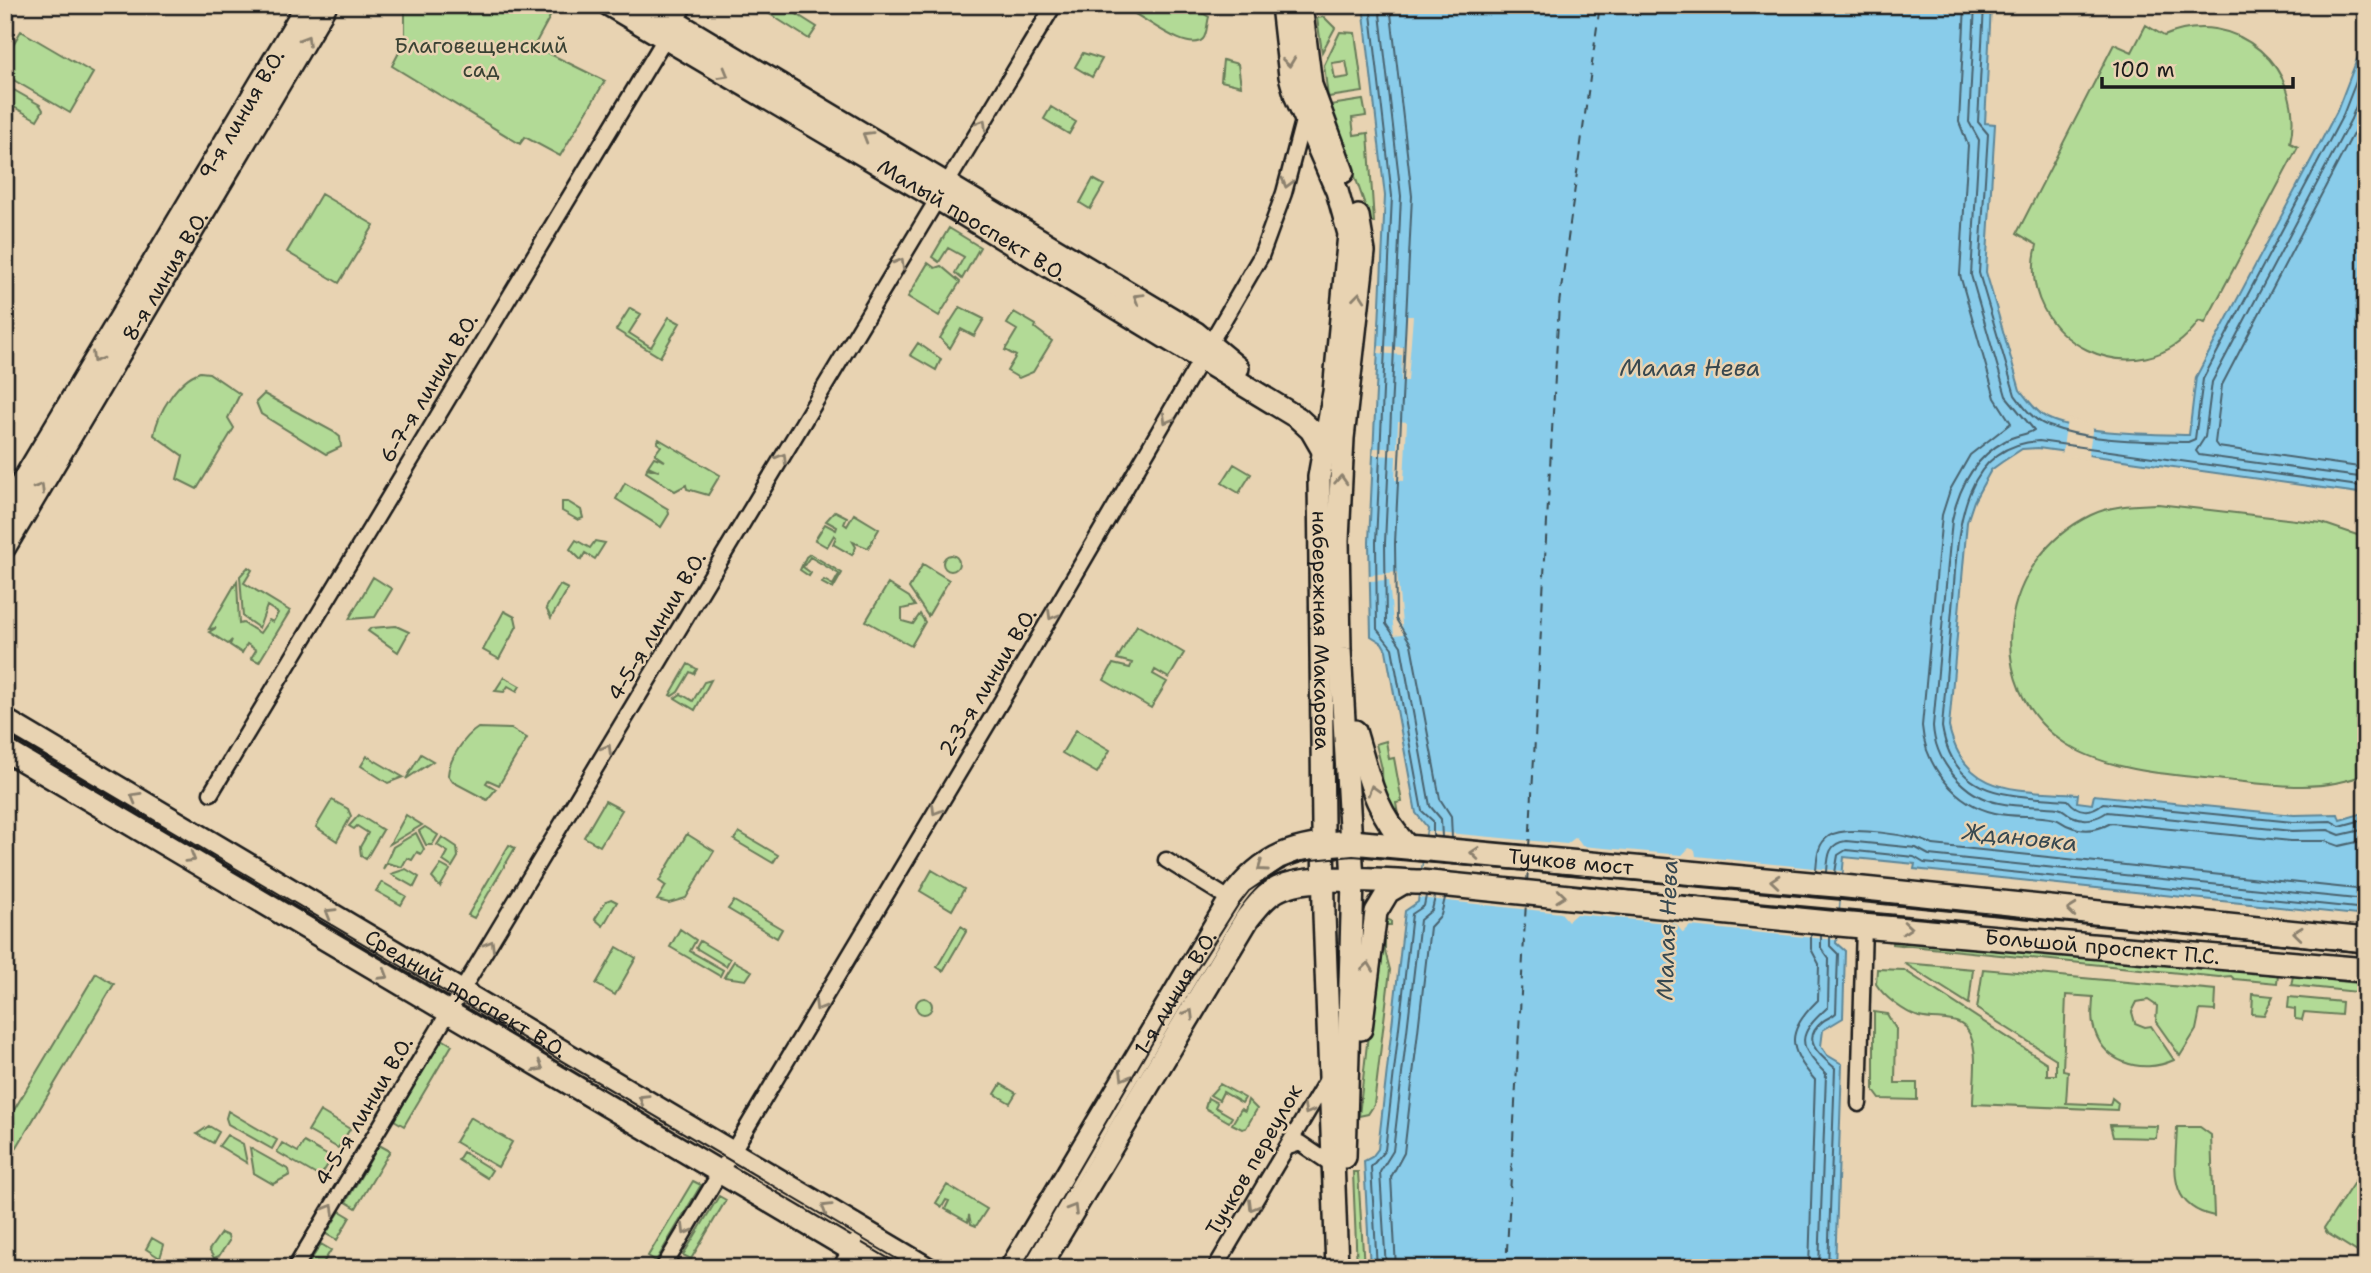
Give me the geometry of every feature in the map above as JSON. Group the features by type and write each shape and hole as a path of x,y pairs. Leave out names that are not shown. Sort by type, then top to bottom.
{"main road":[{"name":"9-я линия В.О.","path":"5,511 307,5"},
{"name":"8-я линия В.О.","path":"5,547 326,5"},
{"name":"Малый проспект В.О.","path":"609,5 675,22"},
{"name":"Малый проспект В.О.","path":"647,5 1206,353 1298,418 1311,430 1322,449"},
{"name":"набережная Макарова","path":"1282,5 1290,76 1312,114 1354,204 1364,251 1343,438 1338,540 1340,649 1345,695 1353,880 1331,1164 1337,1268"},
{"name":"набережная Макарова","path":"1301,5 1312,114 1349,234 1334,392 1322,449 1319,505 1324,914 1350,1268"},
{"name":"Малый проспект В.О.","path":"1206,353 1225,360 1328,422 1343,438"},
{"path":"1345,695 1378,807 1385,821 1416,848"},
{"name":"Средний проспект В.О.","path":"5,720 927,1268"},
{"name":"Средний проспект В.О.","path":"5,750 720,1172 845,1259 882,1268"},
{"name":"1-я линия В.О.","path":"1012,1268 1231,900 1249,877 1275,858 1325,844 1352,842 1416,848"},
{"name":"Тучков мост","path":"1416,848 1843,887"},
{"name":"Тучков мост","path":"1291,885 1353,880 1413,882 1839,924"},
{"path":"1338,1078 1359,1042 1376,912 1388,892 1413,882"},
{"path":"1038,1268 1247,919 1270,894 1291,885 1315,897 1324,914"},
{"name":"Большой проспект П.С.","path":"1843,887 2366,940"},
{"name":"Большой проспект П.С.","path":"1839,924 2366,970"}],"street":[{"name":"4-5-я линии В.О.","path":"295,1268 1054,5"},
{"name":"6-7-я линии В.О.","path":"211,793 675,22"},
{"name":"2-3-я линии В.О.","path":"663,1268 1261,256 1312,114"},
{"path":"1166,860 1231,900"},
{"path":"1859,1104 1864,925"},
{"name":"Тучков переулок","path":"1215,1268 1287,1147 1338,1078"},
{"path":"1287,1147 1300,1143 1331,1164"},
{"path":"845,1259 862,1230"}],"green space":[{"name":"Благовещенский сад","path":"394,5 549,5 552,13 534,46 605,81 560,156 525,137 520,144 392,66 405,41 405,13"},
{"path":"773,5 782,5 817,27 809,39 768,13"},
{"path":"1140,5 1189,5 1209,17 1203,39 1188,42 1169,34 1135,14"},
{"path":"1324,17 1335,28 1322,52 1317,18"},
{"path":"2146,25 2164,36 2190,29 2216,29 2240,37 2260,50 2276,68 2287,91 2292,116 2290,143 2298,147 2205,323 2199,321 2174,345 2146,358 2116,358 2087,350 2062,333 2044,309 2034,279 2037,245 2017,233 2114,44 2132,52"},
{"path":"21,31 93,73 70,113 5,75 5,58"},
{"path":"1340,32 1355,33 1363,92 1328,97 1324,65","holes":["1346,61 1349,77 1335,79 1332,63"]},
{"path":"1083,53 1102,59 1092,77 1075,67"},
{"path":"1223,60 1238,64 1241,86 1221,81"},
{"path":"5,85 40,105 43,110 37,120 5,102"},
{"path":"1363,100 1366,116 1352,118 1354,135 1368,133 1374,222 1371,222 1330,105"},
{"path":"1051,107 1076,122 1069,134 1044,119"},
{"path":"1093,179 1104,185 1090,209 1080,203"},
{"path":"321,194 374,225 339,283 287,252"},
{"path":"949,228 980,247 962,279 955,273 964,257 948,248 939,262 932,257"},
{"path":"928,263 935,268 941,266 960,282 939,316 908,297"},
{"path":"960,307 984,319 974,336 961,329 950,348 940,338"},
{"path":"630,308 641,314 629,333 651,347 669,317 680,323 660,357 616,330"},
{"path":"1014,312 1036,325 1035,328 1052,341 1033,372 1019,378 1007,371 1016,356 1005,350 1017,330 1007,324"},
{"path":"918,343 941,359 936,370 910,355"},
{"path":"200,372 209,373 240,394 228,418 234,428 197,489 177,479 183,456 154,435 170,398 184,382"},
{"path":"264,394 334,432 340,437 341,447 326,454 261,414 256,402"},
{"path":"659,439 720,475 708,495 687,489 686,485 675,491 646,472 647,468 659,471 648,466 654,457 665,461 655,454 661,446 657,443"},
{"path":"1234,464 1251,474 1239,493 1222,483"},
{"path":"625,483 668,509 669,514 661,527 616,499"},
{"path":"562,502 568,502 581,510 583,518 578,520 562,511"},
{"path":"2158,504 2322,523 2366,538 2366,774 2331,784 2296,786 2143,771 2102,761 2083,753 2066,744 2038,719 2020,690 2011,657 2011,624 2020,591 2037,561 2060,535 2091,515 2116,507"},
{"path":"835,511 847,517 844,524 847,526 854,514 879,529 868,548 853,542 856,547 852,555 833,544 836,537 834,535 827,547 815,540 825,524 836,530 837,527 826,521"},
{"path":"576,540 590,548 595,541 605,543 595,559 585,553 581,560 570,549"},
{"path":"810,554 842,573 833,589 822,583 824,580 833,585 839,574 810,557 803,567 811,573 809,576 800,570"},
{"path":"951,555 957,557 957,569 951,571 945,569 943,563 945,557"},
{"path":"923,564 949,580 928,616 909,588"},
{"path":"248,567 252,570 244,583 290,611 259,662 251,658 256,650 247,644 242,653 230,645 232,640 228,644 209,632 216,628 209,629 237,581 239,624 243,623 260,633 269,620 273,622 278,613 267,606 259,628 243,617 240,576"},
{"path":"373,577 392,589 375,617 349,619"},
{"path":"888,584 909,597 915,606 902,609 902,621 913,624 920,614 925,622 911,646 866,621"},
{"path":"560,585 568,589 551,618 546,608"},
{"path":"504,611 515,617 517,626 499,659 483,650"},
{"path":"1137,625 1184,653 1169,678 1155,670 1153,674 1167,682 1151,708 1104,680 1113,664 1130,668 1132,663 1117,659"},
{"path":"396,626 409,632 398,652 368,631 371,628"},
{"path":"688,664 697,669 694,674 690,672 678,692 670,695"},
{"path":"504,677 520,686 517,691 508,686 504,692 495,691"},
{"path":"711,680 695,710 675,698 681,694 693,701 704,682"},
{"path":"478,728 511,729 527,738 499,785 488,780 486,783 496,789 487,800 453,782 448,775 458,748"},
{"path":"1076,730 1110,750 1097,773 1062,753"},
{"path":"1386,741 1389,759 1394,758 1402,802 1396,803 1399,821 1383,797 1382,769 1376,744"},
{"path":"421,754 433,761 406,779"},
{"path":"367,756 403,777 388,783 361,766"},
{"path":"332,800 348,809 351,816 337,841 316,827"},
{"path":"605,801 622,810 600,846 584,837"},
{"path":"359,815 383,830 366,859 361,856 360,847 368,833 357,826 354,829 349,826"},
{"path":"406,815 422,825 390,844"},
{"path":"425,827 438,835 432,845 426,845 419,831"},
{"path":"739,832 778,855 773,863 734,840"},
{"path":"416,833 424,849 421,854 417,852 412,860 407,858 402,867 387,863 383,869 393,847"},
{"path":"687,834 714,851 686,898 669,903 657,900 666,886 659,881"},
{"path":"442,837 457,847 458,857 452,867 443,861 448,852 437,845"},
{"path":"509,845 515,848 474,918 468,915"},
{"path":"441,865 450,870 440,887 432,878"},
{"path":"406,869 419,877 414,887 391,874"},
{"path":"932,870 964,889 952,910 920,891"},
{"path":"382,882 406,896 401,905 376,891"},
{"path":"611,899 617,902 603,926 595,919 606,901"},
{"path":"734,901 782,929 777,938 728,909"},
{"path":"1381,917 1391,921 1391,925 1385,925 1385,951 1390,970 1374,1105 1368,1114 1359,1116"},
{"path":"961,926 967,930 943,971 937,967"},
{"path":"680,929 696,940 690,951 723,970 720,976 670,947"},
{"path":"1892,935 2278,974 2277,983 2234,979 2231,976 2219,977 1892,944"},
{"path":"700,941 730,959 726,966 696,948"},
{"path":"617,947 636,958 615,995 596,984"},
{"path":"734,961 752,971 746,980 724,977"},
{"path":"1904,963 1973,969 1969,1004"},
{"path":"1877,969 1904,970 2047,1063 2047,1075 2056,1075 2056,1059 1977,1009 1983,969 2216,990 2215,1011 2200,1010 2196,1030 2180,1056 2156,1022 2157,1006 2148,1000 2137,1002 2132,1012 2135,1023 2151,1026 2174,1060 2149,1066 2136,1065 2113,1056 2097,1037 2092,1021 2093,997 2066,995 2063,1070 2068,1071 2066,1103 2110,1105 2112,1098 2118,1103 2117,1110 1973,1104 1975,1056 1967,1029 1954,1021 1919,1017 1901,1008 1876,984"},
{"path":"96,973 114,984 5,1167 5,1125"},
{"path":"2293,976 2366,984 2366,993 2291,985"},
{"path":"2253,994 2273,996 2264,1015 2252,1014"},
{"path":"2289,997 2342,1002 2341,1015 2304,1012 2302,1020 2295,1019 2295,1009 2288,1008"},
{"path":"921,998 927,998 932,1006 930,1012 921,1014 916,1009 916,1003"},
{"path":"1874,1012 1887,1014 1896,1029 1895,1083 1917,1083 1917,1100 1880,1099 1874,1091"},
{"path":"442,1039 452,1045 404,1126 394,1120"},
{"path":"1001,1084 1016,1093 1010,1103 995,1094"},
{"path":"1220,1084 1245,1098 1242,1103 1223,1092 1219,1100 1210,1095"},
{"path":"1208,1098 1217,1103 1215,1107 1232,1117 1229,1122 1205,1108"},
{"path":"1248,1100 1257,1109 1246,1128 1242,1129 1232,1124 1241,1109 1245,1111"},
{"path":"228,1111 277,1140 272,1149 228,1124"},
{"path":"320,1111 350,1129 338,1148 308,1131"},
{"path":"470,1117 512,1142 498,1167 455,1142"},
{"path":"2110,1125 2157,1126 2156,1138 2113,1137"},
{"path":"209,1126 219,1132 213,1143 197,1134"},
{"path":"2177,1127 2200,1127 2211,1135 2214,1216 2198,1211 2180,1194 2175,1170"},
{"path":"227,1135 243,1144 247,1163 219,1146"},
{"path":"304,1142 332,1158 320,1177 277,1152 282,1143 298,1152"},
{"path":"379,1145 390,1151 356,1208 346,1202"},
{"path":"250,1148 289,1170 290,1175 273,1184 254,1173"},
{"path":"463,1152 492,1170 487,1178 458,1160"},
{"path":"2366,1164 2366,1249 2359,1253 2327,1233 2324,1228"},
{"path":"1353,1172 1358,1172 1364,1268 1357,1268"},
{"path":"693,1181 701,1185 656,1261 648,1256"},
{"path":"947,1185 987,1209 976,1226 971,1224 969,1215 968,1222 945,1209 949,1201 946,1200 942,1207 936,1203"},
{"path":"719,1196 726,1200 691,1259 683,1255"},
{"path":"340,1211 350,1217 337,1240 326,1234"},
{"path":"221,1233 228,1236 229,1241 219,1256 214,1258 209,1250"},
{"path":"152,1238 164,1245 160,1258 146,1249"},
{"path":"321,1244 331,1250 320,1268 306,1268"}],"water":[{"name":"Малая Нева","path":"1363,5 1991,5 1985,123 1995,124 1986,272 2020,390 2039,412 2061,423 2096,430 2156,434 2189,435 2196,377 2337,111 2366,36 2366,494 2038,448 2022,449 1991,470 1974,501 1967,522 1949,727 1957,750 1981,778 2015,789 2078,794 2077,802 2092,804 2094,795 2294,815 2338,814 2340,820 2364,813 2366,807 2366,916 1914,869 1915,864 1844,857 1836,943 1845,951 1843,1018 1823,1030 1821,1046 1827,1055 1842,1064 1835,1268 1370,1268 1364,1161 1372,1157 1378,1149 1405,911 1418,902 1427,827 1416,813 1386,650 1382,643 1371,636 1369,542 1385,196"}],"pier":[{"path":"1406,316 1413,316 1408,381 1401,381 1402,355 1378,353 1379,346 1404,347"},
{"path":"2067,419 2093,425 2088,459 2062,455"},
{"path":"1398,421 1407,422 1404,481 1395,480 1396,456 1373,455 1374,448 1397,448"},
{"path":"1397,572 1403,634 1394,635 1389,580 1369,581 1369,575"},
{"path":"1427,831 1567,844 1576,837 1582,846 1682,855 1689,848 1695,850 1696,856 1842,871 1836,940 1690,926 1683,933 1676,924 1576,914 1568,921 1561,913 1419,898"}],"ferry route":[{"path":"1529,848 1559,304 1600,5"},
{"path":"1527,883 1528,867"},
{"path":"1506,1268 1526,902"}],"tram line":[{"path":"5,732 912,1268"},
{"path":"1021,1268 1179,997 1238,905 1249,891 1283,868 1301,861 1353,856 1841,898 2366,953"},
{"path":"1573,885 1974,922"}],"water label":[{"name":"Ждановка","path":"2020,837"}]}
